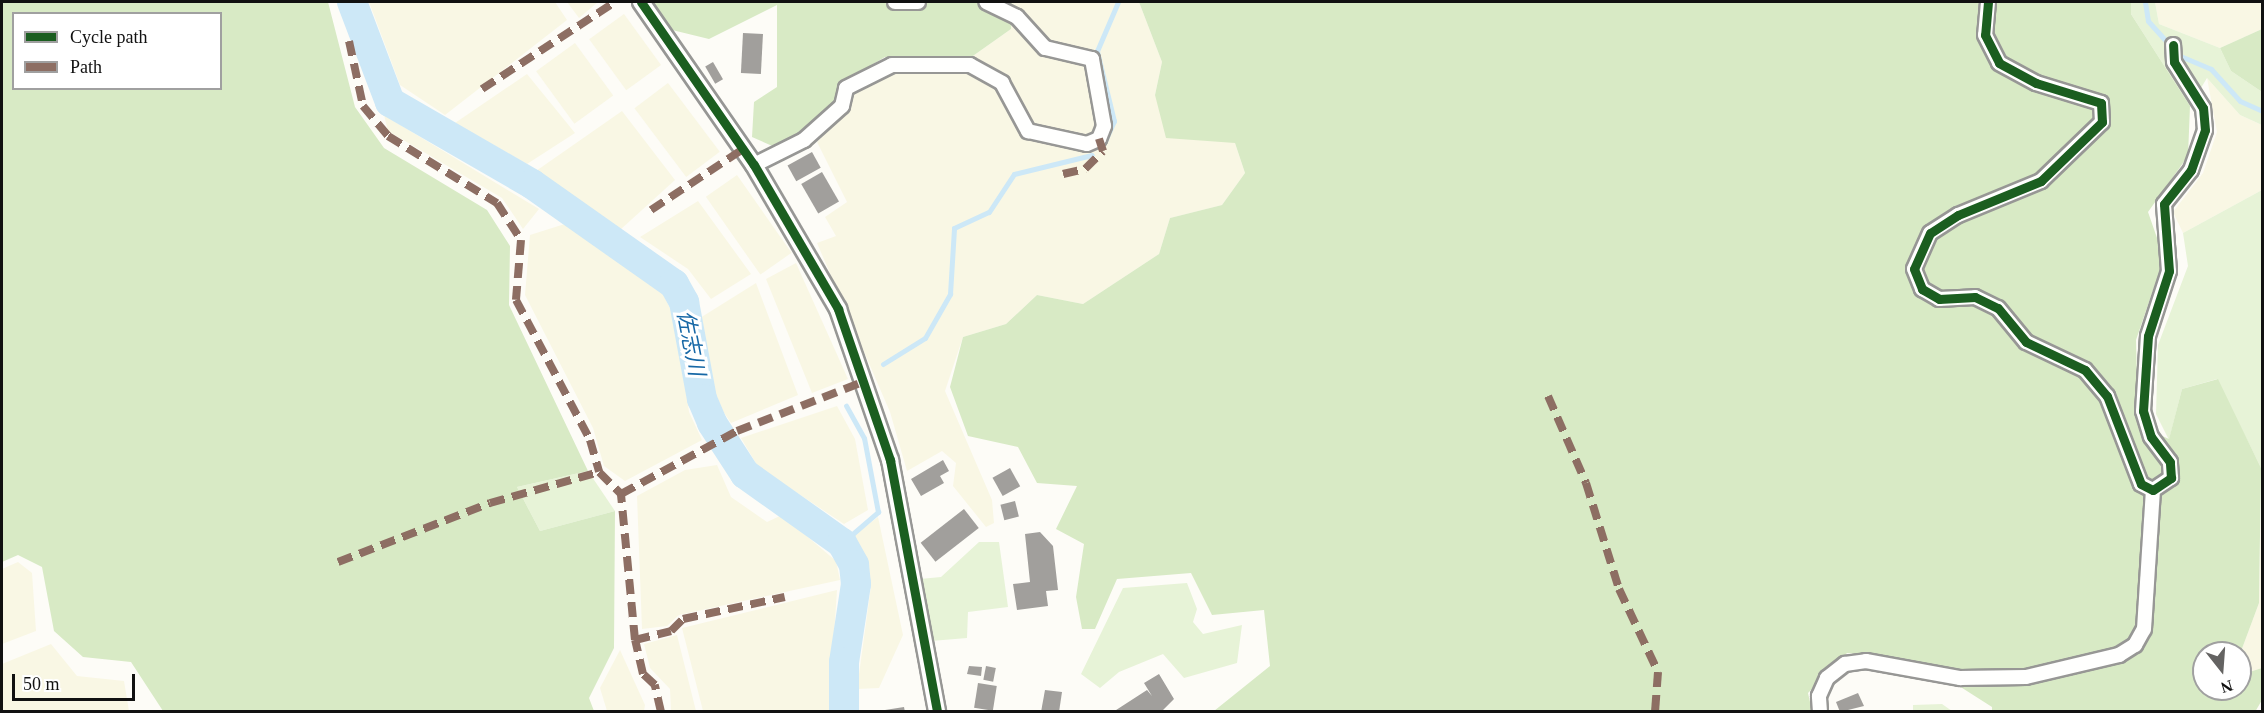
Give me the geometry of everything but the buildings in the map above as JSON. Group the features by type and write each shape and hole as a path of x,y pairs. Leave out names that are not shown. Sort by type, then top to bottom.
{"street":[{"path":"641,2 754,165 838,309 865,381 890,460 937,711"},
{"path":"895,2 918,2"},
{"path":"754,165 804,140 842,106 846,88 892,64 979,69 1002,83 1028,131 1087,144 1099,139 1104,126 1092,60 1045,48 1017,17 986,2"},
{"path":"1988,2 1985,35 1999,63 2036,83 2101,103 2102,122 2041,182 1958,215 1930,233 1914,269 1922,289 1939,299 1975,297 1998,308 2026,342 2085,370 2107,396 2141,484 2153,490"},
{"path":"2153,490 2171,478 2170,462 2151,437 2143,411 2148,336 2169,271 2164,204 2191,170 2205,130 2203,108 2174,62 2173,45"},
{"path":"1820,711 1819,696 1827,678 1845,664 1866,661 1960,678 2026,677 2119,655 2136,645 2144,629 2153,490"}],"shaded area":[{"path":"369,2 555,2 567,20 445,115 400,85"},
{"path":"567,2 598,2 579,18"},
{"path":"1012,2 1139,2 1162,62 1155,95 1235,143 1245,173 1222,205 1170,218 1159,254 1083,304 1037,295 1006,324 963,337 945,391 992,500 994,523 986,527 953,486 956,463 942,451 907,471 890,412 817,243 836,236 825,217 847,202 817,142 849,110 853,88 887,72 970,58 1011,29"},
{"path":"2155,2 2262,2 2262,29 2220,48 2159,24"},
{"path":"624,14 661,65 626,90 589,39"},
{"path":"575,43 613,96 574,124 536,71"},
{"path":"527,74 575,133 527,164 455,123"},
{"path":"2207,78 2240,115 2262,125 2262,190 2183,233 2173,212 2203,173 2217,132"},
{"path":"668,83 720,152 686,177 634,108"},
{"path":"622,111 675,180 620,230 536,171"},
{"path":"384,115 539,209 523,229 502,198 388,131"},
{"path":"737,175 791,253 760,275 706,197"},
{"path":"698,201 751,274 711,299 688,269 640,237"},
{"path":"571,222 663,293 677,324 689,412 702,440 625,481 604,466 593,428 525,295 530,235"},
{"path":"796,263 848,379 812,393 766,279"},
{"path":"756,283 798,395 731,423 712,395 700,318"},
{"path":"837,406 855,439 868,510 844,524 758,467 741,438"},
{"path":"2262,464 2262,668 2252,671 2252,641 2245,641 2259,603"},
{"path":"717,465 731,497 767,522 782,515 836,561 840,580 679,615 667,626 642,629 637,496 685,470"},
{"path":"878,517 903,635 879,688 857,689 871,586 866,559 852,537"},
{"path":"18,562 32,573 36,631 2,644 2,569"},
{"path":"837,590 829,711 703,711 682,628"},
{"path":"677,635 696,711 671,711 670,689 650,668 644,644"},
{"path":"51,644 77,676 124,681 129,711 2,711 2,664"},
{"path":"620,650 645,705 644,711 607,711 600,688"}],"green space":[{"path":"2,2 328,2 355,107 384,148 487,210 510,246 509,305 588,471 517,487 540,531 615,511 614,648 589,698 594,711 163,711 131,662 83,657 54,631 42,567 18,555 2,562"},
{"path":"650,2 1012,2 1011,29 970,58 885,57 841,83 835,105 777,148 752,137 754,102 777,87 777,5 709,39 668,29"},
{"path":"1139,2 2131,2 2131,14 2190,106 2188,156 2148,212 2164,258 2136,340 2138,425 2169,439 2182,389 2218,379 2261,468 2259,603 2245,641 2192,641 2192,701 2252,701 2252,671 2262,668 2262,700 2255,712 1992,711 1992,707 1923,663 1847,653 1808,693 1812,711 1214,711 1270,666 1264,610 1212,615 1191,573 1117,579 1095,629 1082,629 1076,597 1084,544 1056,529 1077,486 1037,483 1018,447 968,436 950,387 963,337 1006,324 1037,295 1083,304 1159,254 1170,218 1222,205 1245,173 1235,143 1166,138 1155,95 1162,62"},
{"path":"2131,2 2155,2 2159,24 2220,48 2231,71 2262,92 2262,125 2240,115 2207,78 2190,106 2131,14"},
{"path":"2262,29 2262,92 2231,71 2220,48"},
{"path":"2262,190 2261,468 2217,379 2182,389 2169,440 2156,414 2158,345 2188,266 2183,233"},
{"path":"588,471 615,511 540,531 517,487"},
{"path":"979,542 999,542 1008,607 968,612 967,638 931,641 920,579 941,577"},
{"path":"1187,583 1197,609 1193,622 1203,634 1242,625 1237,663 1184,678 1163,654 1119,672 1100,688 1081,674 1123,588"},
{"path":"1942,704 1952,711 1913,711 1913,705"}],"waterway":[{"name":"佐志川","path":"352,2 390,102 532,184 674,284 684,302 702,399 712,423 745,474 842,543 854,565 856,584 844,662 844,712"},
{"path":"1105,141 1114,121 1097,51 1118,2"},
{"path":"2145,2 2148,21 2172,48"},
{"path":"2178,55 2211,69 2240,101 2262,111"},
{"path":"883,364 925,338 950,294 954,228 989,212 1014,174 1092,155"},
{"path":"842,543 878,512 864,438 846,406"}],"marked path":[{"path":"482,89 615,2"},
{"path":"349,41 363,106 388,136 497,203 521,240 516,300 590,440 599,472 621,494"},
{"path":"1063,174 1085,169 1103,151 1099,139"},
{"path":"651,210 743,149"},
{"path":"661,712 655,685 643,674 635,640 621,494 737,431 865,381"},
{"path":"1548,396 1586,483 1619,589 1658,672 1655,712"},
{"path":"338,562 490,503 599,472"},
{"path":"635,640 671,631 683,619 785,597"}],"cycle path":[{"path":"641,2 754,165 838,309 890,460 937,712"},
{"path":"1988,2 1985,35 1999,63 2036,83 2101,103 2102,122 2041,181 1958,215 1930,233 1914,269 1922,289 1939,299 1975,297 1998,308 2026,342 2085,370 2107,396 2141,484 2153,490 2171,478 2170,462 2151,437 2143,411 2148,336 2169,271 2164,204 2191,170 2205,130 2203,108 2174,62 2173,45"}]}
